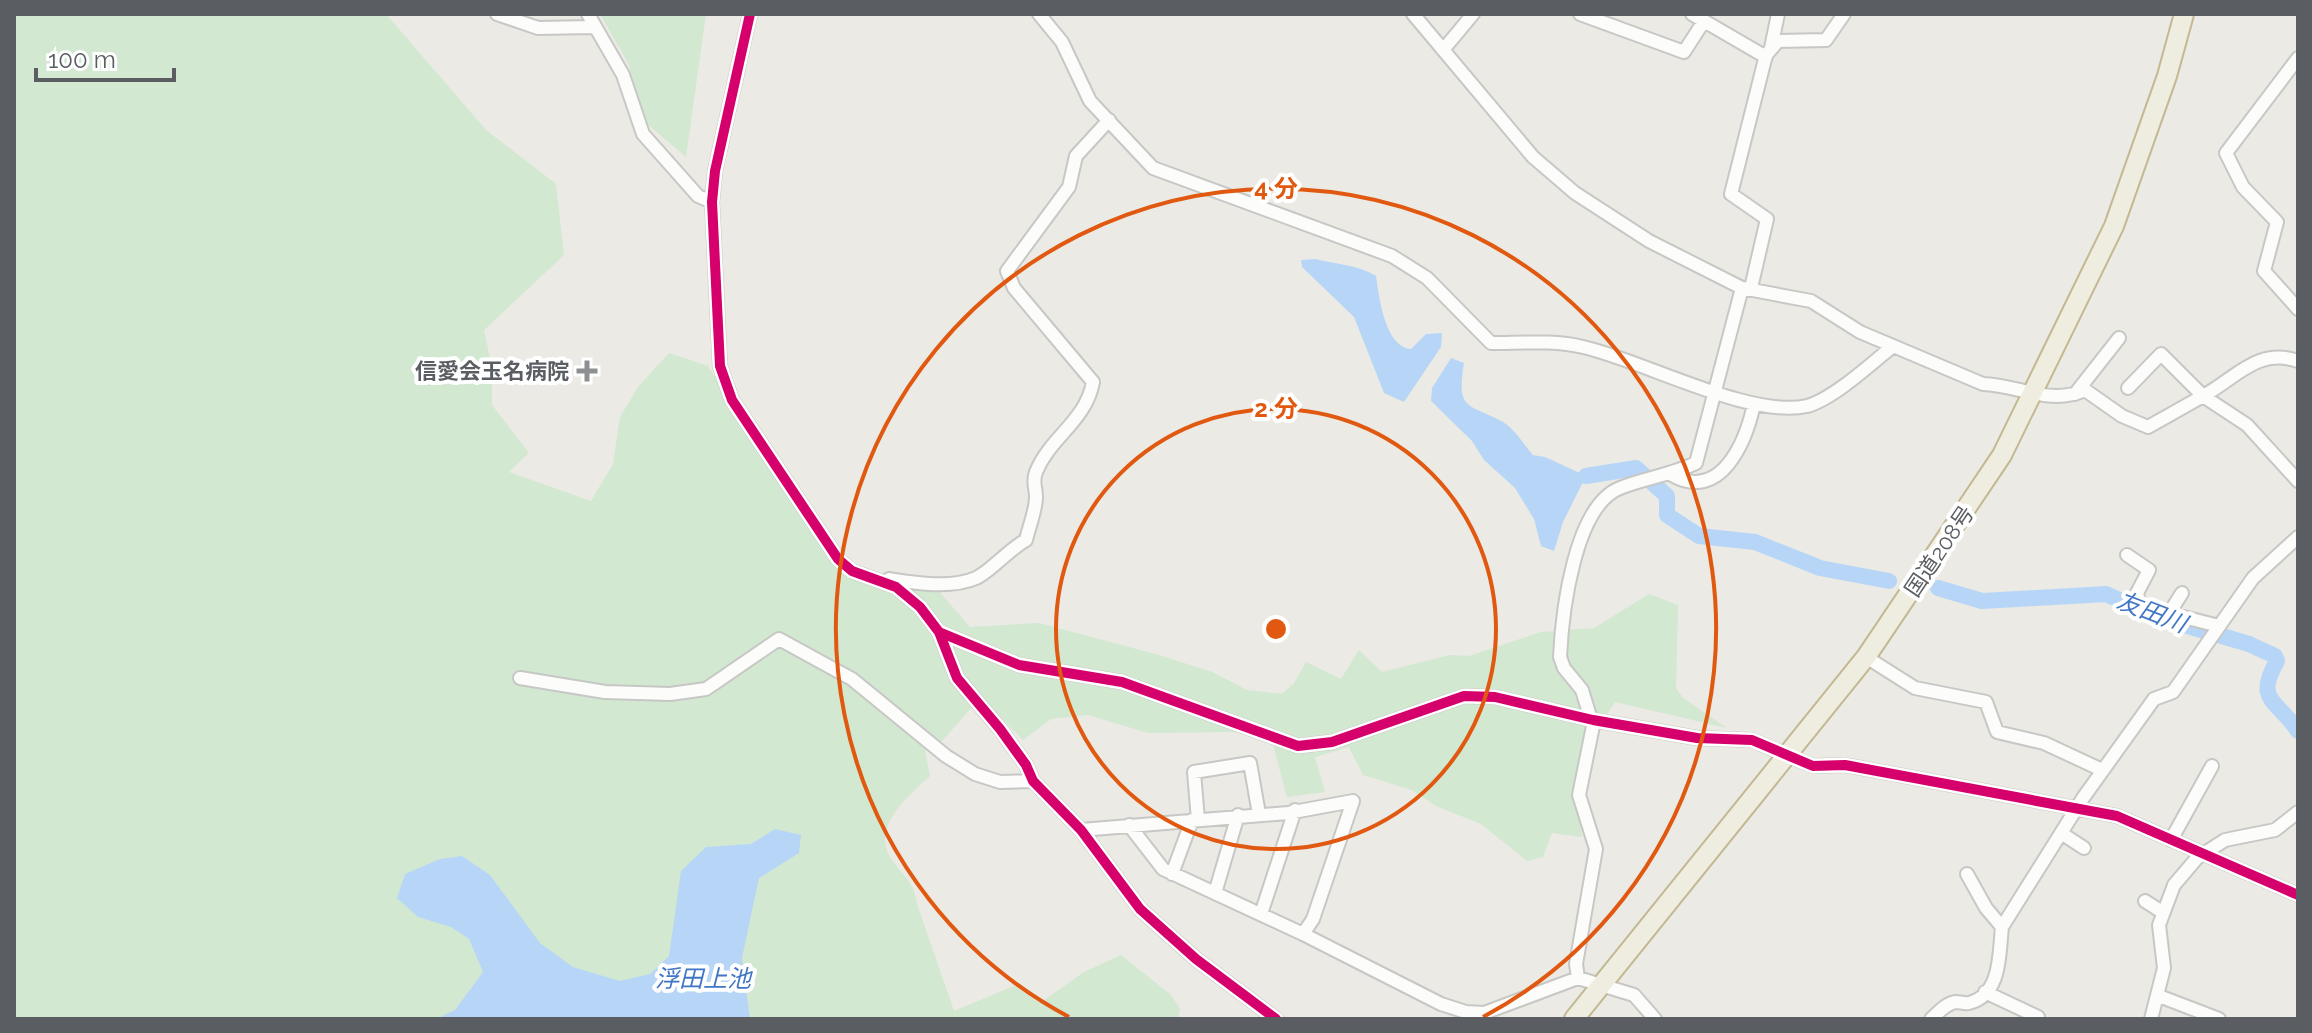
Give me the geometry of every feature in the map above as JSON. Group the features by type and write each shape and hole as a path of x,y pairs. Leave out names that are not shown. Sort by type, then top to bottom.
{"highway":[{"name":"国道208号","path":"1574,1019 1866,657 2002,455 2114,226 2167,76 2184,14"}],"street":[{"path":"497,14 538,28 593,27"},
{"path":"588,14 623,75 643,134 698,196 712,202"},
{"path":"750,14 715,171 712,202 720,366 732,400 838,559 852,571 896,587 920,607 939,632 957,678 1000,729 1026,765 1033,781 1081,830 1140,909 1159,928 1276,1019"},
{"path":"1039,14 1062,42 1090,101 1153,168 1392,256 1427,278 1491,343 1583,347 1754,404 1807,406 1826,397 1893,346"},
{"path":"1413,14 1533,157 1575,193 1649,241 1746,288 1811,301 1893,346 1970,380 2004,385 2034,395 2075,394 2085,390 2122,416 2148,427 2203,396 2235,371 2280,356 2298,361"},
{"path":"1443,50 1473,14"},
{"path":"1580,14 1684,52 1704,21"},
{"path":"1692,14 1768,52"},
{"path":"1578,978 1576,964 1596,849 1579,795 1593,720 1582,690 1561,663 1574,554 1583,531 1617,489 1672,475 1696,463 1767,219 1731,194 1778,14"},
{"path":"1768,52 1778,41 1826,40 1844,14"},
{"path":"2298,58 2226,153 2243,187 2277,222 2264,271 2298,309"},
{"path":"865,576 909,582 957,582 978,578 999,558 1026,540 1036,497 1033,484 1036,472 1049,449 1069,429 1088,402 1093,382 1014,288 1007,271 1069,187 1076,156 1109,120"},
{"path":"2075,394 2119,338"},
{"path":"2128,388 2161,354 2203,396 2247,425 2298,481"},
{"path":"1672,475 1683,481 1720,473 1730,464 1747,435 1754,404"},
{"path":"1931,1019 1948,1004 1968,1003 1985,992 1996,976 2002,956 2002,927 2102,770 2154,699 2173,692 2253,578 2298,537"},
{"path":"2127,555 2149,570 2137,593"},
{"path":"2126,583 2137,593 2140,606 2216,632"},
{"path":"2168,615 2182,593"},
{"path":"939,632 1019,665 1122,682 1298,746 1332,742 1464,696 1495,697 1593,720 1719,741 1752,740 1813,766 1845,765 2117,816 2298,895"},
{"path":"520,678 605,692 670,694 706,689 779,639 852,679 946,756 975,774 1000,782 1033,781"},
{"path":"1866,657 1915,688 1986,702 1997,732 2044,743 2102,770"},
{"path":"1172,874 1195,820 1194,772 1250,763 1259,814"},
{"path":"2171,840 2212,766"},
{"path":"1081,830 1259,814 1353,801 1313,919 1303,934"},
{"path":"1261,914 1295,810"},
{"path":"2151,1019 2164,968 2159,925 2174,885 2203,853 2238,835 2275,830 2298,812"},
{"path":"1215,893 1238,815"},
{"path":"1129,825 1163,869 1303,934 1441,1004 1466,1012 1484,1013 1578,978 1634,995 1655,1019"},
{"path":"2061,833 2085,848"},
{"path":"1967,874 1986,908 2002,927"},
{"path":"2145,901 2162,912"},
{"path":"1985,992 2038,1017"},
{"path":"2159,996 2219,1019"}],"green space":[{"path":"14,14 386,14 486,130 556,184 564,255 484,330 492,368 492,405 529,453 509,472 591,501 613,464 620,417 638,387 669,353 708,366 810,518 857,570 937,589 970,627 1039,623 1212,672 1247,690 1282,694 1294,683 1306,662 1341,679 1359,650 1382,672 1450,655 1469,656 1541,632 1594,628 1649,594 1678,605 1676,688 1683,698 1727,728 1615,702 1597,729 1576,791 1582,837 1552,833 1543,857 1527,861 1481,824 1436,806 1412,790 1363,775 1349,747 1315,757 1325,792 1287,797 1272,741 1233,732 1148,733 1088,715 1051,719 1023,740 981,697 943,740 925,751 930,776 896,811 886,833 885,844 916,896 954,1011 1014,986 1040,1003 1084,972 1121,955 1171,995 1180,1009 1178,1019 14,1019"},
{"path":"600,14 706,14 686,157 646,123 628,63"}],"water":[{"path":"1315,259 1355,267 1376,276 1389,331 1402,346 1411,349 1426,334 1442,333 1441,347 1404,402 1384,393 1354,317 1302,267 1301,260"},
{"path":"1451,358 1464,363 1462,390 1467,404 1507,425 1533,455 1545,457 1586,476 1563,522 1554,551 1541,546 1534,519 1515,488 1484,460 1472,441 1431,401 1432,388"},
{"name":"浮田上池","path":"775,829 801,835 799,853 759,878 742,958 750,1019 436,1019 455,1010 483,972 469,939 451,927 418,917 397,898 405,874 440,859 462,856 490,875 540,943 573,967 620,981 650,974 669,956 681,871 706,847 751,844"}],"waterway":[{"name":"友田川","path":"1586,476 1636,468 1667,496 1667,515 1699,536 1755,542 1820,568 1889,581"},
{"name":"友田川","path":"1938,588 1982,601 2106,594 2157,617 2249,644 2275,656 2277,661 2270,674 2268,693 2298,731"}],"cycle path":[{"path":"750,14 715,171 712,202 720,366 732,400 838,559 852,571 896,587 920,607 939,632 957,678 1000,729 1026,765 1033,781 1081,830 1140,909 1196,959 1276,1019"},
{"path":"939,632 1019,665 1122,682 1298,746 1332,742 1464,696 1495,697 1593,720 1697,738 1752,740 1813,766 1845,765 2117,816 2298,895"}],"place":[{"name":"信愛会玉名病院","path":"587,371"}]}
